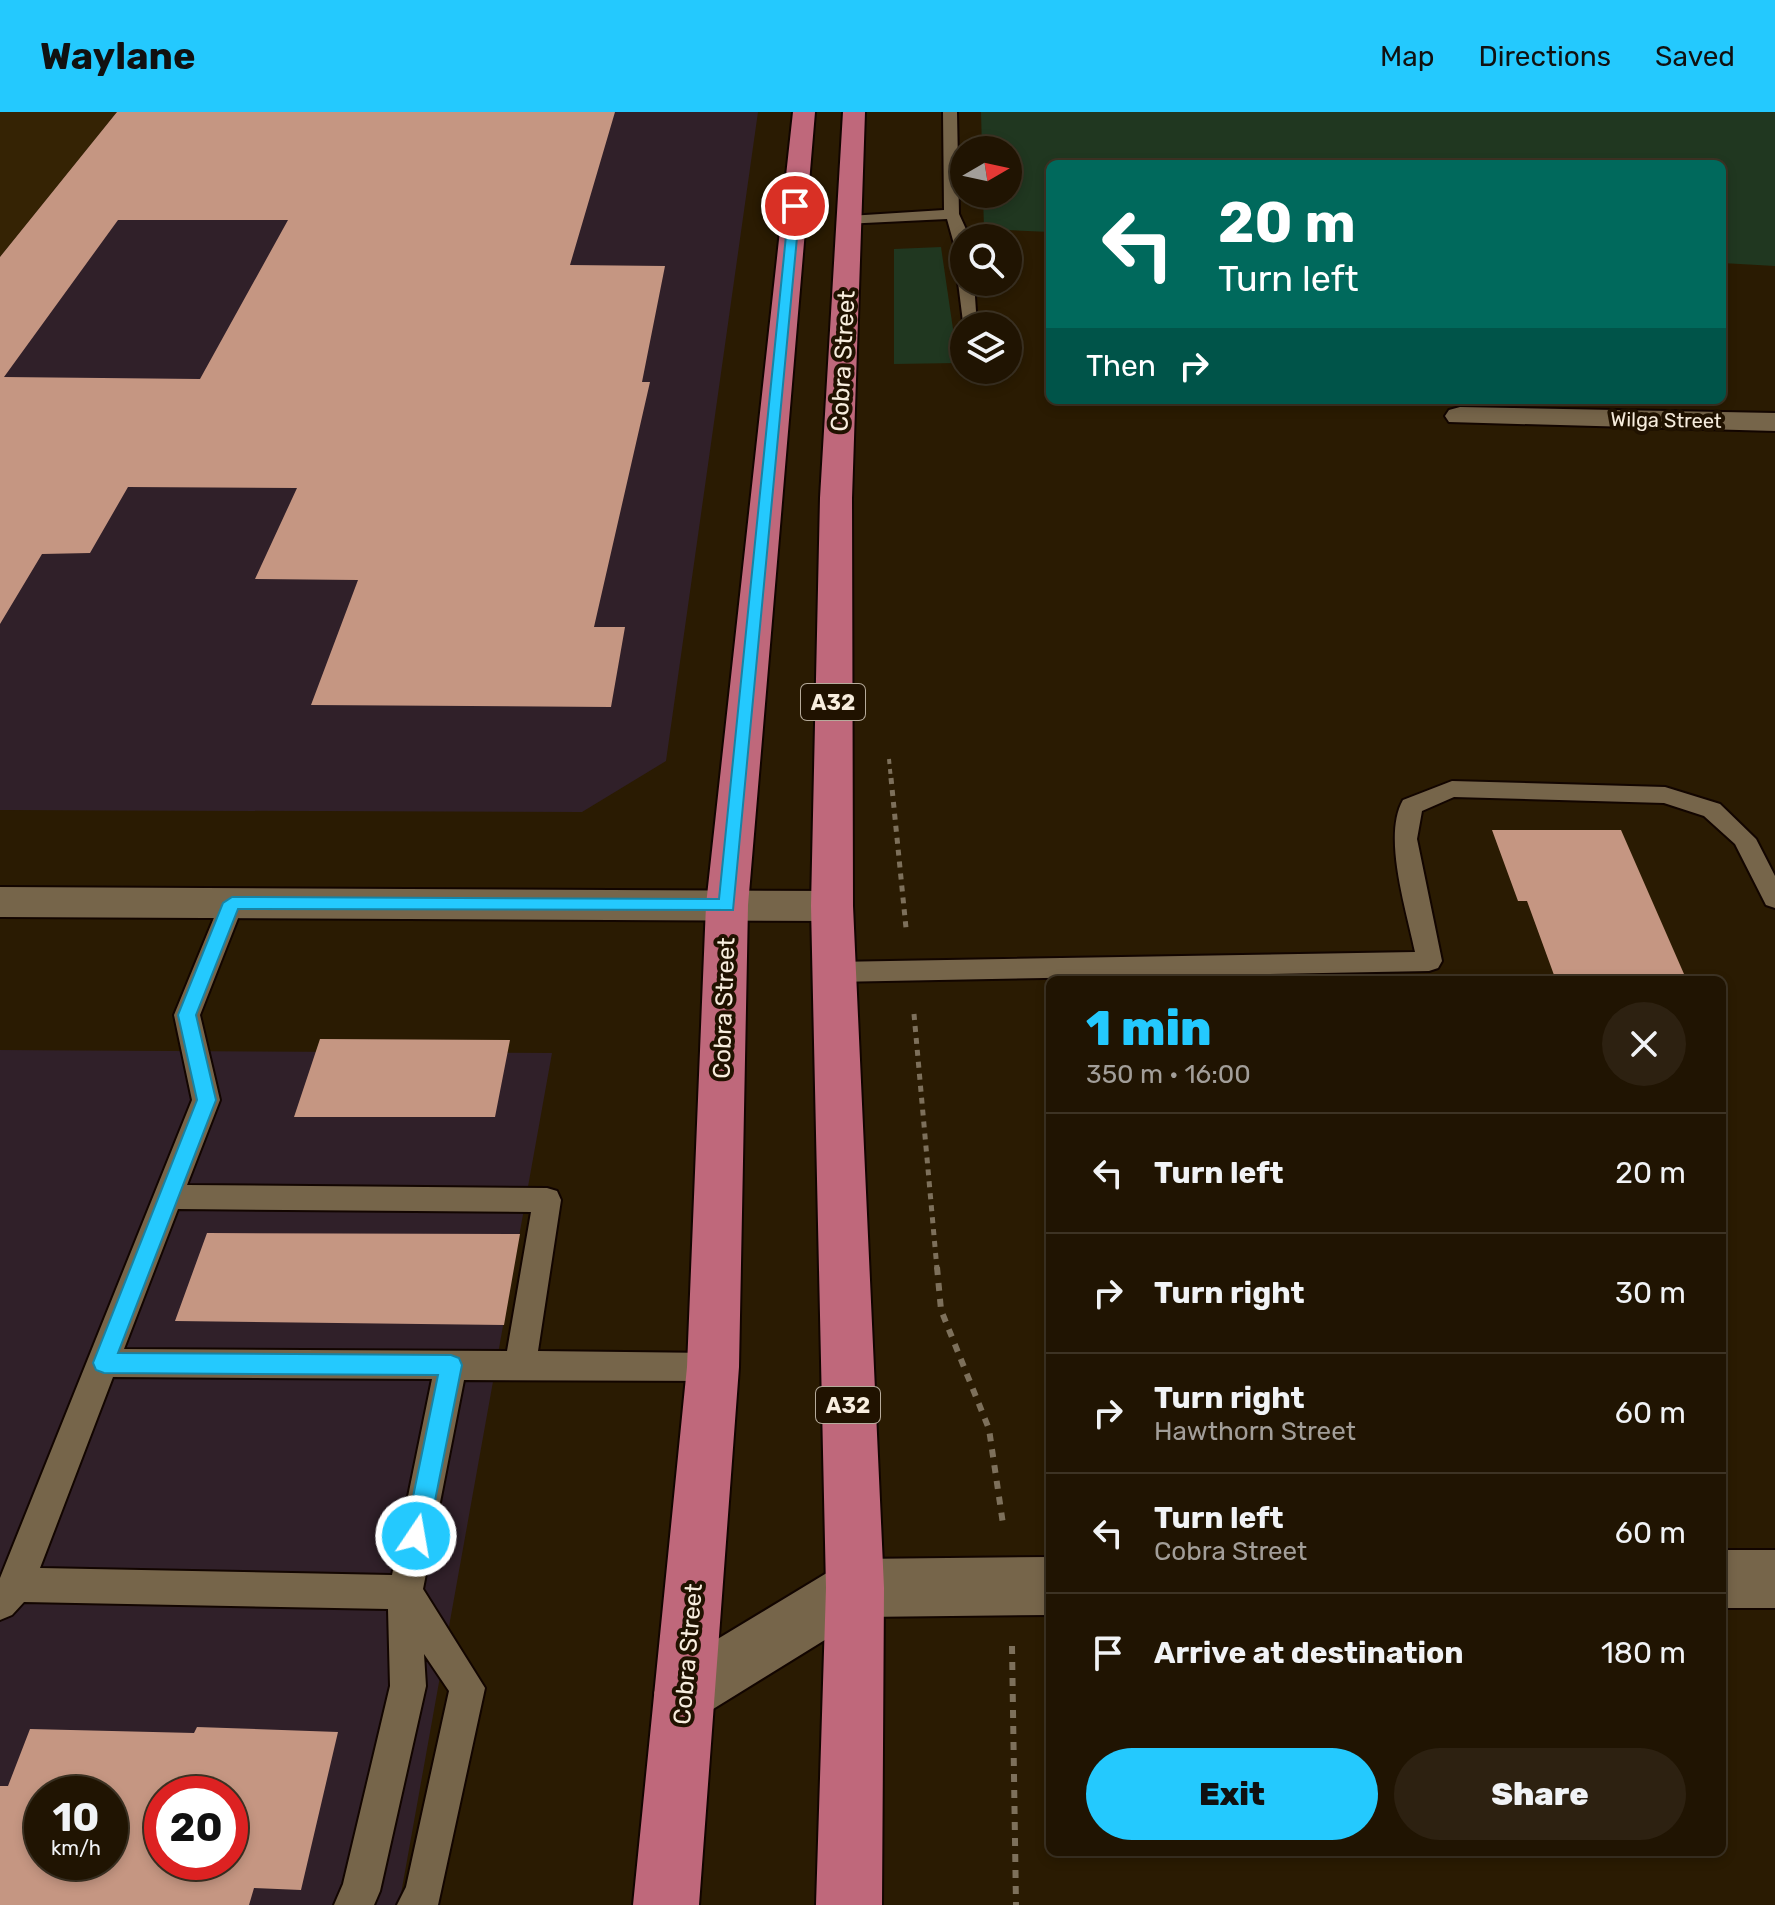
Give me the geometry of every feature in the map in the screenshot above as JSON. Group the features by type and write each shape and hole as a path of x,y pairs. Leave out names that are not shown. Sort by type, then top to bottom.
{"highway":[{"name":"Cobra Street","path":"666,1905 713,1367 727,905 804,112"},
{"name":"Cobra Street","path":"849,1905 855,1588 832,906 836,498 854,112"}],"street":[{"name":"Wilga Street","path":"1460,416 1775,422"},
{"path":"0,902 832,906"},
{"path":"1726,1579 1775,1579"},
{"path":"684,1693 855,1588 1046,1586"}],"lane":[{"path":"950,112 952,214 956,224"},
{"path":"849,221 952,214"},
{"path":"833,972 1429,961 1405,839 1411,806 1452,789 1665,795 1712,810 1744,839 1775,899"},
{"path":"232,903 187,1015 206,1100 104,1363 8,1594 405,1592"},
{"path":"170,1197 547,1200 520,1365"},
{"path":"104,1363 713,1367"},
{"path":"353,1905 361,1891 408,1686 405,1592 451,1365"},
{"path":"405,1592 467,1688 423,1895 416,1905"}],"shaded area":[{"path":"0,112 117,112 0,257"},
{"path":"117,112 758,112 666,761 582,812 0,810 0,257"},
{"path":"0,1050 552,1053 399,1905 0,1905"}],"green space":[{"path":"981,112 1775,112 1775,266 1726,263 1726,160 1046,160 1046,232 1022,231 1022,224 984,224 983,208 1022,208 1022,136 982,136"},
{"path":"941,247 951,312 950,363 894,364 894,249"}],"building":[{"path":"117,112 615,112 570,265 665,266 642,382 650,382 594,627 625,627 611,707 311,705 358,580 255,579 297,488 128,487 90,553 42,554 0,624 0,257","holes":["118,220 288,220 200,379 4,377"]},
{"path":"1492,830 1621,830 1684,974 1554,975 1527,901 1518,901"},
{"path":"320,1039 510,1040 495,1117 294,1117"},
{"path":"207,1233 520,1234 504,1325 175,1321"},
{"path":"197,1727 338,1732 301,1890 254,1888 249,1905 0,1905 0,1786 8,1786 30,1729 194,1733"}],"route":[{"path":"416,1536 451,1365 104,1363 206,1100 187,1015 232,903 727,905 795,206"}]}
